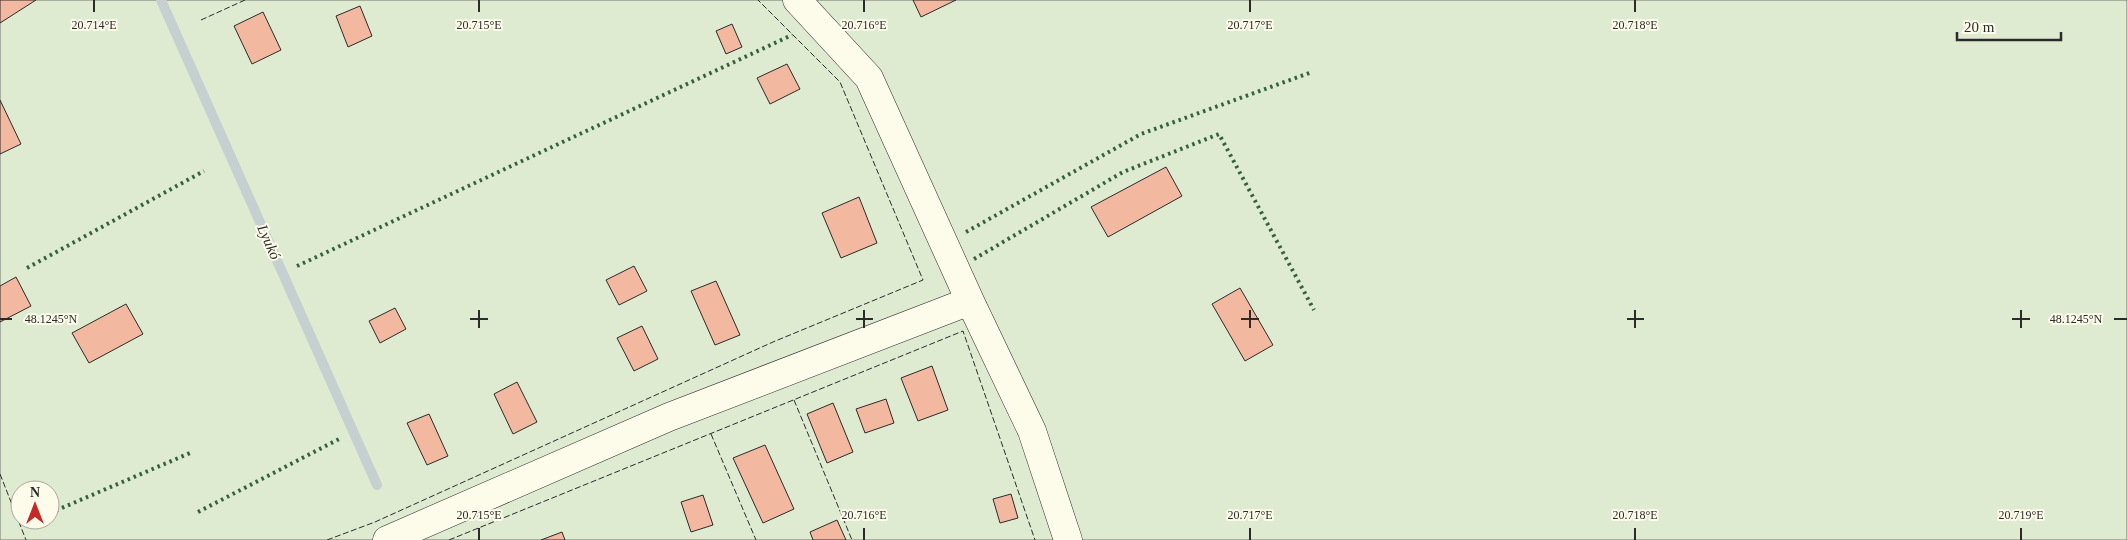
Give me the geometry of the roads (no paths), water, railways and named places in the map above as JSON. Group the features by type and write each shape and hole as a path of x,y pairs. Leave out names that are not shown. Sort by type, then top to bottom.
{"street":[{"path":"797,0 804,5 869,78 970,301 1032,431 1068,540"},
{"path":"387,540 670,417 970,301"}],"waterway":[{"name":"Lyukó","path":"161,0 377,485"}]}
